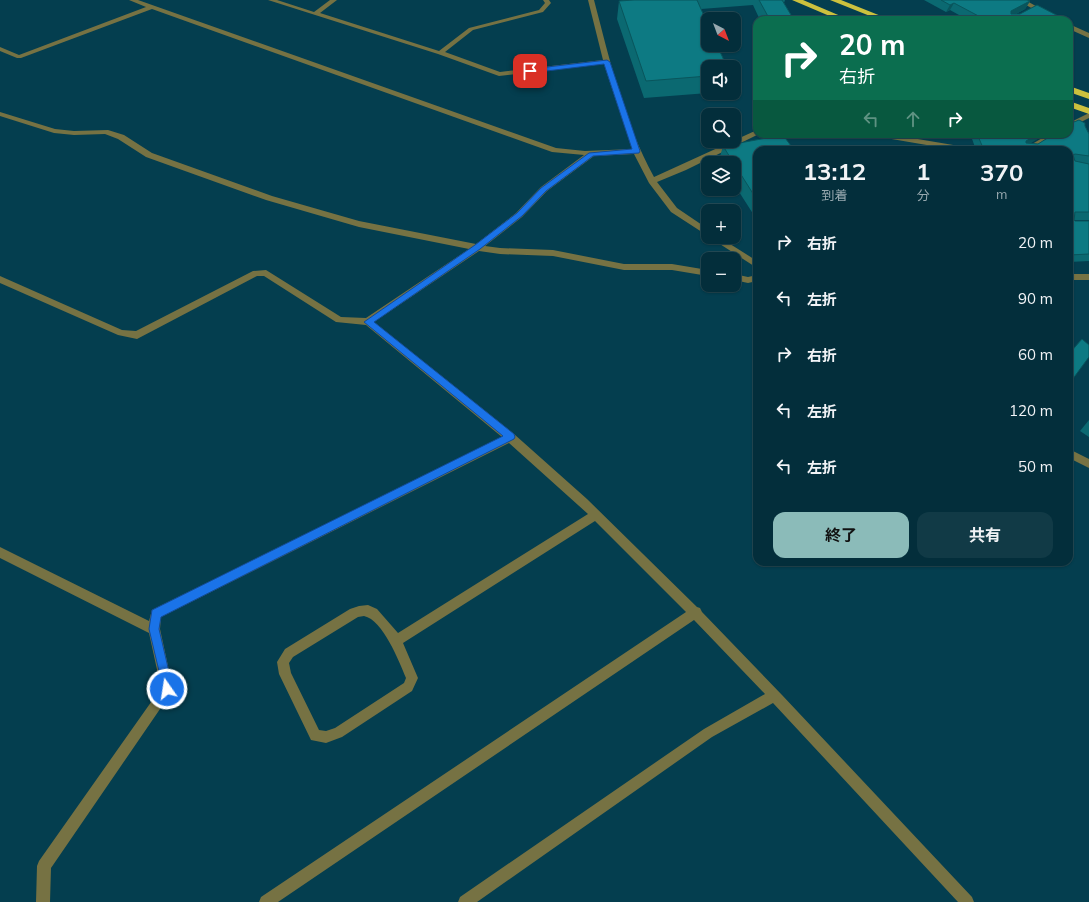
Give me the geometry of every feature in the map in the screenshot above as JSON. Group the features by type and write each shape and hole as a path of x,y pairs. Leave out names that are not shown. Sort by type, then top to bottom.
{"highway":[{"path":"796,0 836,16"},
{"path":"834,0 876,16"},
{"path":"1073,90 1089,96"},
{"path":"1073,105 1089,111"}],"street":[{"path":"132,0 554,150 570,153 592,154 636,151"},
{"path":"271,0 440,53 498,74 607,62"},
{"path":"314,14 334,0"},
{"path":"440,53 471,29 541,11 548,3 546,0"},
{"path":"591,0 607,62 636,151 652,181 674,210 701,228"},
{"path":"1020,0 1032,9 1049,16"},
{"path":"0,49 19,57 152,7"},
{"path":"1073,28 1089,36"},
{"path":"0,114 54,131 74,133 105,132 121,137 148,155 268,198 359,224 454,244 500,251 564,254 624,267 672,267 701,272"},
{"path":"1073,124 1089,115"},
{"path":"652,181 683,168 753,134"},
{"path":"893,138 931,146"},
{"path":"1033,146 1048,138"},
{"path":"368,322 478,247 519,215 544,189 592,154"},
{"path":"725,244 753,262"},
{"path":"0,279 121,333 137,335 256,274 266,273 339,320 368,322 511,437 596,515 696,612 967,902"},
{"path":"1073,277 1089,277"},
{"path":"741,278 748,280 753,279"},
{"path":"43,902 44,866 167,689 154,629 156,614 511,437"},
{"path":"1073,455 1089,464"},
{"path":"396,641 596,515"},
{"path":"0,552 154,629"},
{"path":"364,610 371,612 379,618 396,641 412,678 408,687 338,733 326,738 315,736 285,674 283,662 289,653 354,613 364,610"},
{"path":"266,902 696,612"},
{"path":"466,902 708,733 774,696"}],"building":[{"path":"697,0 702,12 701,12 701,52 720,52 724,60 701,60 701,77 646,81 619,1"},
{"path":"759,0 782,0 792,16 768,16"},
{"path":"941,0 1027,0 1030,1 1011,11 1011,14 1020,14 1037,5 1058,16 978,16 954,3 950,5"},
{"path":"1073,116 1074,122 1079,120 1085,123 1089,134 1089,156 1073,155 1073,146 982,146 979,138 1031,138 1026,141 1026,143 1038,144 1048,138 1073,138"},
{"path":"767,138 785,138 791,146 753,146 753,194 741,175 741,156 729,156 724,148 741,148 741,143"},
{"path":"1073,155 1075,161 1089,164 1089,212 1075,212 1074,220 1089,221 1089,254 1073,255"},
{"path":"1082,339 1089,345 1089,357 1073,379 1073,349"}],"route":[{"path":"167,689 154,629 156,614 511,437 368,322 478,247 519,215 544,189 592,154 636,151 626,118 611,79 607,62 530,71"}]}
